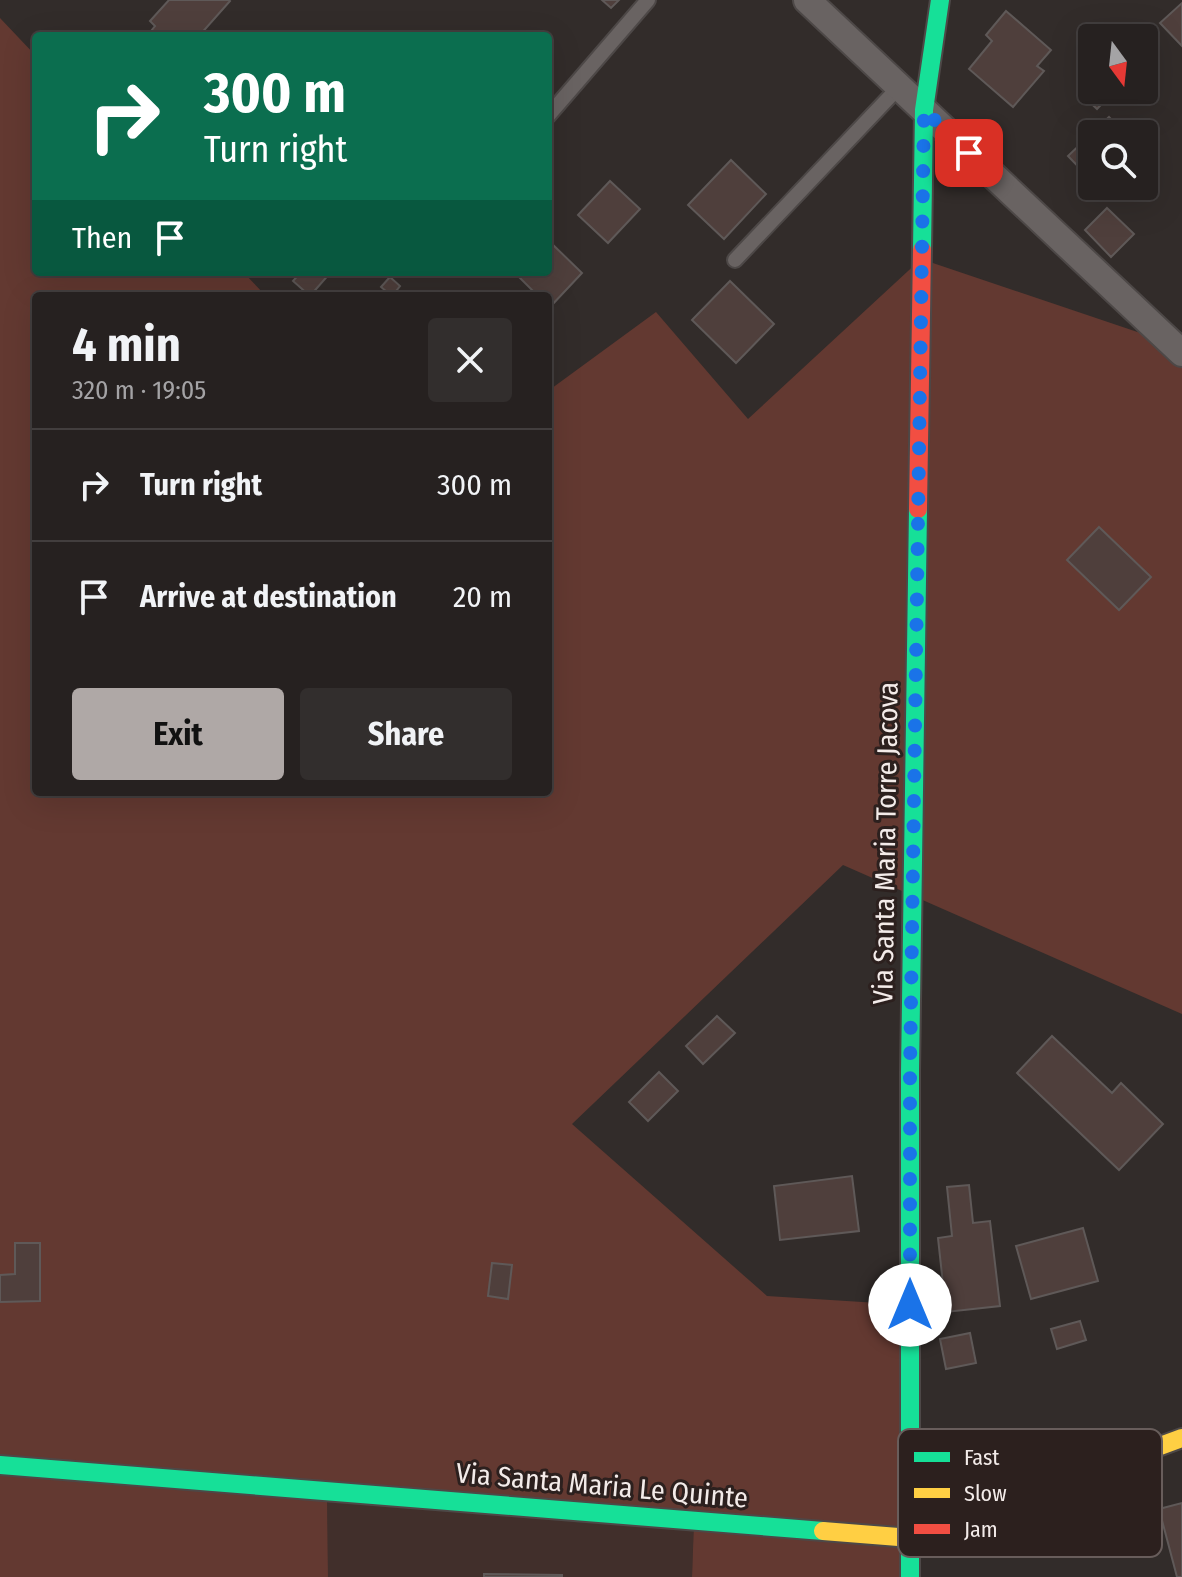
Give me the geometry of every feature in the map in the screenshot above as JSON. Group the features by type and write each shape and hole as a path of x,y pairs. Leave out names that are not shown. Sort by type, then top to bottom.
{"street":[{"path":"807,0 1182,353"},
{"name":"Via Santa Maria Torre Jacova","path":"911,1429 910,1072 924,110 940,0"},
{"name":"Via Santa Maria Le Quinte","path":"1162,1445 1182,1438"},
{"name":"Via Santa Maria Le Quinte","path":"0,1465 898,1537"},
{"name":"Via Santa Maria Torre Jacova","path":"910,1577 911,1557"}],"lane":[{"path":"552,111 648,0"},
{"path":"735,260 899,87"}],"shaded area":[{"path":"0,18 32,52 32,276 247,276 262,292 32,292 32,796 552,796 552,388 656,312 748,419 921,259 1173,344 1182,335 1182,1014 843,865 572,1124 767,1296 910,1305 911,1429 898,1429 898,1557 913,1557 913,1577 692,1577 694,1521 327,1492 328,1577 0,1577"},
{"path":"327,1491 694,1520 692,1577 328,1577"}],"building":[{"path":"169,0 230,1 203,32 150,32 155,26 150,21"},
{"path":"602,0 619,0 611,8"},
{"path":"1182,3 1182,46 1160,23"},
{"path":"1006,11 1051,50 1037,66 1044,71 1013,107 969,69 992,41 986,35"},
{"path":"1078,146 1078,166 1068,156"},
{"path":"731,160 766,194 724,239 688,205"},
{"path":"610,181 640,209 608,243 578,215"},
{"path":"1107,208 1134,234 1111,257 1085,230"},
{"path":"552,244 582,273 552,305 552,292 534,292 518,276 552,276"},
{"path":"297,276 328,276 314,292 305,292 293,281"},
{"path":"390,277 400,286 395,292 387,292 381,287"},
{"path":"730,281 774,324 736,363 692,320"},
{"path":"1099,527 1151,577 1119,610 1067,560"},
{"path":"717,1016 735,1033 703,1064 686,1046"},
{"path":"1052,1036 1112,1093 1121,1083 1163,1124 1119,1170 1017,1073"},
{"path":"659,1072 678,1091 648,1121 629,1102"},
{"path":"852,1176 859,1231 780,1240 774,1186"},
{"path":"969,1185 973,1223 990,1221 1000,1306 946,1312 938,1238 952,1236 947,1187"},
{"path":"1083,1228 1098,1281 1031,1299 1016,1246"},
{"path":"15,1243 40,1243 40,1301 0,1302 0,1275 15,1274"},
{"path":"492,1263 512,1265 508,1299 488,1296"},
{"path":"1080,1321 1086,1340 1057,1349 1051,1329"},
{"path":"970,1333 976,1363 946,1369 940,1339"},
{"path":"1182,1503 1182,1577 1177,1577 1162,1520 1162,1508"},
{"path":"484,1574 562,1575 562,1577 484,1577"}],"traffic: fast":[{"path":"922,250 924,110 940,0"},
{"path":"910,1429 910,1072 918,509"},
{"path":"0,1465 823,1531"},
{"path":"910,1557 910,1577"}],"traffic: slow":[{"path":"1162,1445 1182,1438"},
{"path":"823,1531 898,1537"}],"traffic: jam":[{"path":"918,509 922,250"}],"route":[{"path":"910,1305 910,1072 924,110 969,153"}]}
